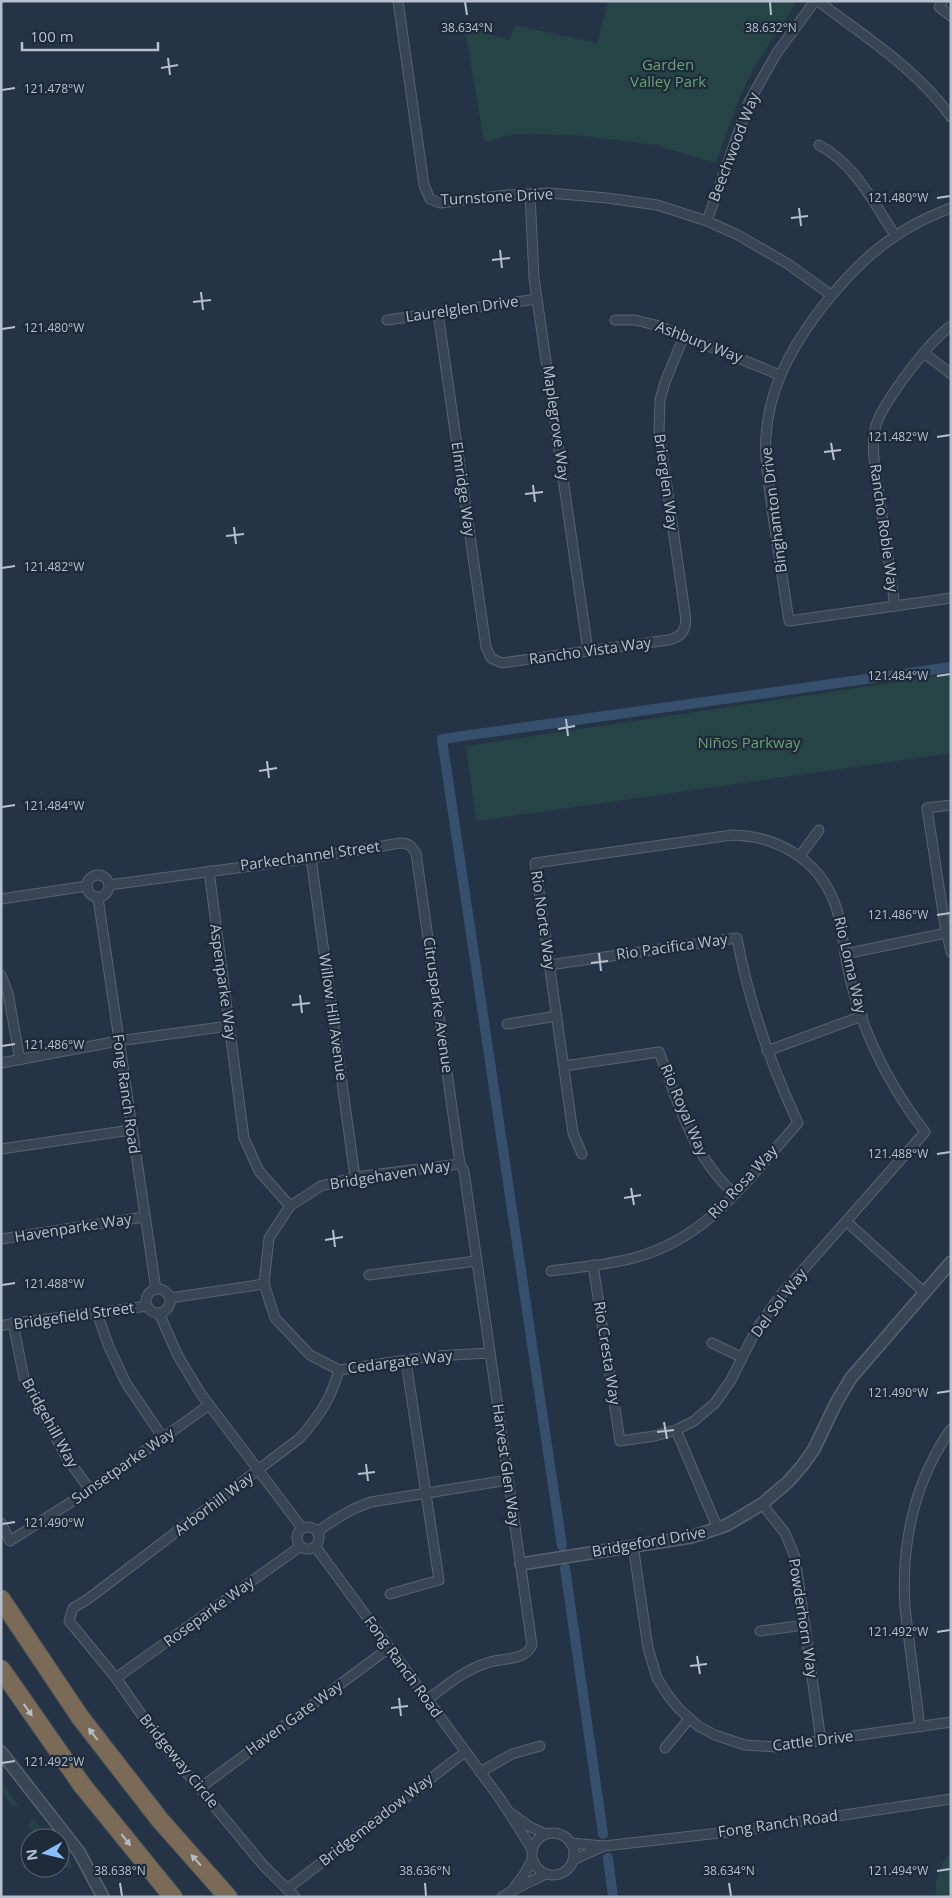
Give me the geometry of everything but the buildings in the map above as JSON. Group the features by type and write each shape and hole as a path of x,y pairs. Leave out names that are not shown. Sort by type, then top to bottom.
{"highway":[{"path":"1,1599 86,1724 160,1820 228,1897"},
{"path":"1,1669 82,1786 173,1897"}],"street":[{"name":"Turnstone Drive","path":"398,1 427,194 430,198 440,204 530,194 584,195 657,205 707,221 764,248 831,295"},
{"path":"817,1 913,73 940,101 951,117"},
{"name":"Beechwood Way","path":"707,221 749,102 776,54 817,1"},
{"path":"943,1 939,7 951,16"},
{"path":"819,145 830,151 847,165 895,235"},
{"name":"Maplegrove Way","path":"530,194 532,250 537,299 588,651"},
{"name":"Binghamton Drive","path":"895,606 789,621 766,457 768,416 780,374 797,343 831,295 855,267 895,235 926,218 951,208"},
{"name":"Laurelglen Drive","path":"387,320 537,299"},
{"name":"Elmridge Way","path":"438,313 486,647 490,658 496,662"},
{"name":"Ashbury Way","path":"615,320 643,322 659,326 780,374"},
{"name":"Rancho Roble Way","path":"895,606 874,459 873,439 881,412 937,337 951,326"},
{"name":"Brierglen Way","path":"683,632 686,627 686,620 658,431 660,400 665,382 684,336"},
{"path":"924,353 951,374"},
{"path":"895,606 951,598"},
{"name":"Rancho Vista Way","path":"496,662 509,662 674,639 683,632"},
{"path":"951,805 927,808 946,933 951,952"},
{"path":"800,856 819,830"},
{"name":"Rio Norte Way","path":"582,1154 573,1133 535,863 732,835 775,842 800,856"},
{"name":"Parkechannel Street","path":"208,871 311,858 400,843 406,843 411,846"},
{"name":"Citrusparke Avenue","path":"411,846 416,853 418,862 460,1164"},
{"name":"Rio Loma Way","path":"800,856 814,868 830,892 840,920 845,954 862,1016 880,1060 898,1092 925,1132"},
{"name":"Willow Hill Avenue","path":"311,858 356,1177"},
{"path":"109,885 208,871"},
{"name":"Aspenparke Way","path":"208,871 244,1138 258,1171 290,1206"},
{"path":"96,875 106,878 109,885 108,892 98,898 89,893 87,886 90,879 96,875"},
{"path":"1,899 87,886"},
{"name":"Fong Ranch Road","path":"98,898 156,1290"},
{"path":"845,954 946,933"},
{"name":"Rio Pacifica Way","path":"549,965 737,938 749,992 767,1051"},
{"path":"1,975 8,993 20,1060"},
{"path":"506,1024 557,1016"},
{"path":"767,1051 862,1016"},
{"path":"1,1063 118,1041 229,1026"},
{"name":"Rio Rosa Way","path":"551,1271 636,1258 672,1244 705,1223 735,1194 798,1123 767,1051"},
{"name":"Rio Royal Way","path":"564,1066 658,1052 687,1125 706,1163 735,1194"},
{"path":"1,1149 131,1130"},
{"name":"Del Sol Way","path":"620,1441 655,1436 676,1430 694,1422 715,1403 731,1380 756,1330 772,1307 925,1132"},
{"name":"Bridgehaven Way","path":"264,1284 269,1238 290,1206 321,1186 356,1177 460,1164"},
{"name":"Harvest Glen Way","path":"427,1700 472,1669 488,1662 523,1656 532,1645 464,1171 460,1164"},
{"name":"Havenparke Way","path":"1,1239 144,1217"},
{"path":"846,1222 924,1292"},
{"path":"369,1275 476,1261"},
{"name":"Bridgeford Drive","path":"521,1564 633,1545 684,1539 718,1529 745,1516 788,1482 802,1466 817,1443 836,1403 851,1378 951,1262"},
{"name":"Rio Cresta Way","path":"593,1264 620,1441"},
{"path":"170,1298 264,1284"},
{"name":"Cedargate Way","path":"264,1284 275,1318 310,1355 339,1370 434,1356 490,1353"},
{"path":"156,1290 164,1291 170,1298 167,1309 159,1313 152,1311 147,1306 148,1294 156,1290"},
{"name":"Bridgefield Street","path":"1,1326 147,1306"},
{"path":"159,1313 178,1356 209,1405 302,1528"},
{"path":"97,1314 109,1347 126,1382 163,1438"},
{"name":"Bridgehill Way","path":"13,1323 24,1378 66,1455 90,1490"},
{"path":"712,1343 741,1357"},
{"path":"390,1594 439,1580 428,1494 406,1361"},
{"name":"Arborhill Way","path":"69,1621 73,1608 88,1599 300,1438 321,1413 334,1387 339,1370"},
{"name":"Sunsetparke Way","path":"1,1523 10,1541 90,1490 209,1405"},
{"path":"920,1727 905,1608 905,1551 912,1514 921,1487 932,1461 951,1429"},
{"path":"676,1430 718,1529"},
{"path":"317,1532 339,1515 371,1502 508,1480"},
{"name":"Powderhorn Way","path":"762,1504 785,1534 795,1557 821,1741"},
{"path":"310,1527 317,1532 319,1539 315,1546 308,1549 301,1546 297,1538 302,1528 310,1527"},
{"name":"Cattle Drive","path":"633,1545 651,1660 657,1678 667,1694 689,1719 714,1735 744,1745 776,1747 951,1722"},
{"name":"Roseparke Way","path":"116,1678 301,1546"},
{"name":"Fong Ranch Road","path":"315,1546 508,1811 513,1822 532,1849"},
{"name":"Bridgeway Circle","path":"69,1621 116,1678 156,1737 264,1865 295,1897"},
{"path":"760,1631 805,1625"},
{"name":"Haven Gate Way","path":"200,1788 389,1648"},
{"path":"665,1748 689,1719"},
{"path":"480,1772 512,1754 540,1746"},
{"path":"1,1752 79,1852 103,1897"},
{"name":"Bridgemeadow Way","path":"287,1889 465,1752"},
{"name":"Fong Ranch Road","path":"571,1843 604,1846 737,1831 951,1798"},
{"name":"Fong Ranch Road","path":"508,1811 530,1827 546,1834"},
{"path":"502,1897 514,1888 525,1873 532,1860 532,1849 537,1840 546,1834 552,1833 562,1836 571,1843 573,1860 567,1870 557,1875 544,1875 524,1886 514,1888"},
{"name":"Fong Ranch Road","path":"573,1860 604,1846"},
{"path":"532,1860 537,1869 544,1875"}],"green space":[{"name":"Garden Valley Park","path":"608,1 796,1 762,55 745,87 716,163 655,145 575,135 513,134 484,142 464,25 509,40 515,25 597,43"},
{"name":"Niños Parkway","path":"951,674 951,753 476,821 466,746"},
{"path":"1,1782 20,1807 11,1805 1,1790"},
{"path":"31,1818 41,1828 29,1828"},
{"path":"951,1852 951,1897 936,1897 938,1873 943,1862"}],"waterway":[{"path":"562,1546 442,739 951,667"},
{"path":"565,1568 603,1834"},
{"path":"608,1858 613,1897"}]}
